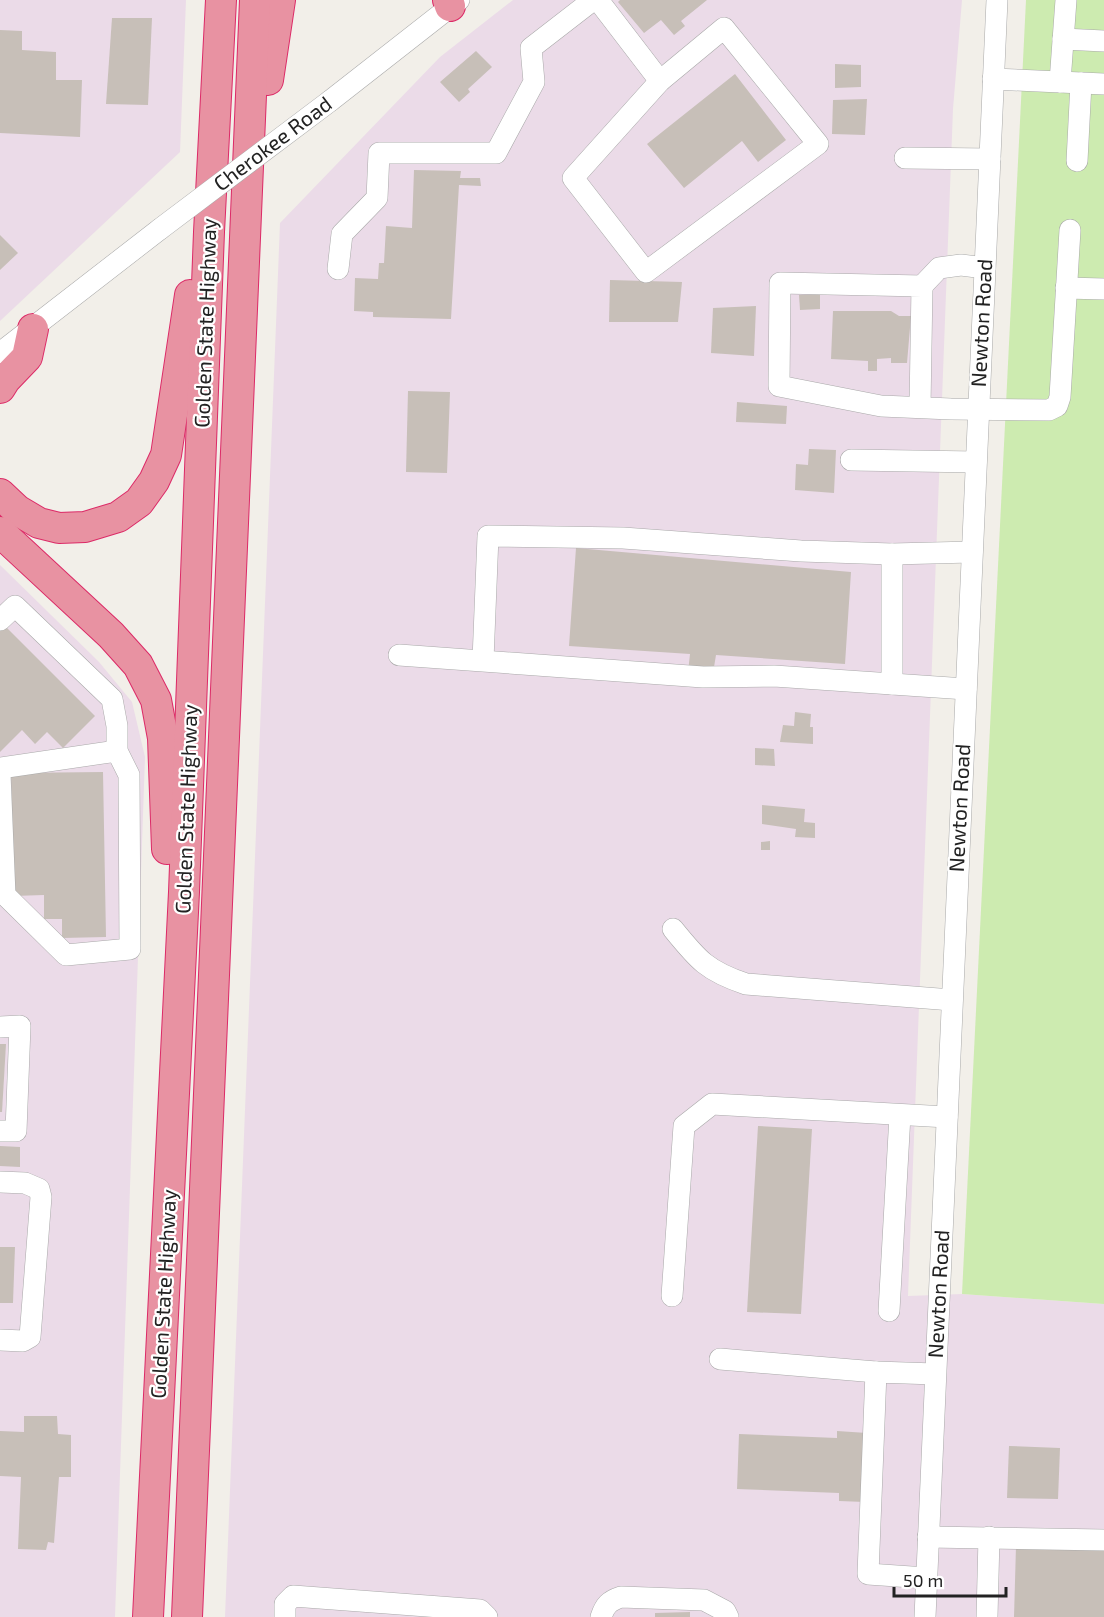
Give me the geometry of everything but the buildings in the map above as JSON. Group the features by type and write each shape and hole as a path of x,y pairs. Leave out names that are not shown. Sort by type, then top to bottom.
{"highway":[{"name":"Golden State Highway","path":"148,1617 184,892 221,0"},
{"name":"Golden State Highway","path":"188,1617 255,0"},
{"path":"249,161 264,113 280,0"},
{"path":"2,493 17,510 39,523 59,528 85,527 118,516 139,502 154,481 166,455 195,265 210,232"},
{"path":"0,388 27,357 33,329"},
{"path":"0,532 111,635 138,664 156,700 163,738 168,875 184,892"}],"street":[{"path":"338,269 342,234 376,198 379,153 496,153 534,82 531,48 593,0"},
{"path":"598,0 660,81"},
{"name":"Newton Road","path":"925,1617 997,0"},
{"path":"1066,0 1063,39 1071,83 1077,161"},
{"name":"Cherokee Road","path":"0,353 330,101 453,2"},
{"path":"724,28 818,144 646,272 573,178 660,81 724,28"},
{"path":"1063,39 1104,41"},
{"path":"993,79 1104,84"},
{"path":"904,158 990,159"},
{"path":"922,286 780,283 779,386 881,405 1049,410 1057,405 1060,397 1070,230"},
{"path":"920,407 922,286 939,268 961,265 985,268"},
{"path":"1066,288 1104,289"},
{"path":"851,460 976,462"},
{"path":"483,660 488,536 623,538 801,551 892,554 972,552"},
{"path":"892,554 892,684"},
{"path":"0,620 15,606 112,699 117,726 117,751 129,775 130,949 66,955 5,895 0,774"},
{"path":"399,655 703,677 774,676 966,689"},
{"path":"0,768 117,751"},
{"path":"674,928 689,949 708,968 746,984 952,1000"},
{"path":"0,1027 20,1026 16,1131 0,1131"},
{"path":"672,1296 684,1126 712,1104 947,1117"},
{"path":"889,1311 900,1115"},
{"path":"0,1182 25,1183 39,1189 41,1197 30,1337 23,1341 0,1341"},
{"path":"720,1359 876,1372 935,1374"},
{"path":"876,1372 868,1574 926,1578"},
{"path":"928,1537 1104,1540"},
{"path":"987,1617 989,1537"},
{"path":"285,1617 285,1605 292,1596 480,1610 487,1617"},
{"path":"601,1617 604,1607 610,1601 621,1597 704,1600 725,1611 728,1617"}],"shaded area":[{"path":"0,0 186,0 180,152 0,321"},
{"path":"513,0 962,0 953,109 908,1296 962,1294 1104,1304 1104,1617 225,1617 280,223 440,57"},
{"path":"0,565 99,662 132,702 145,757 115,1617 0,1617"}],"green space":[{"path":"1026,0 1104,0 1104,1304 962,1294"}]}
